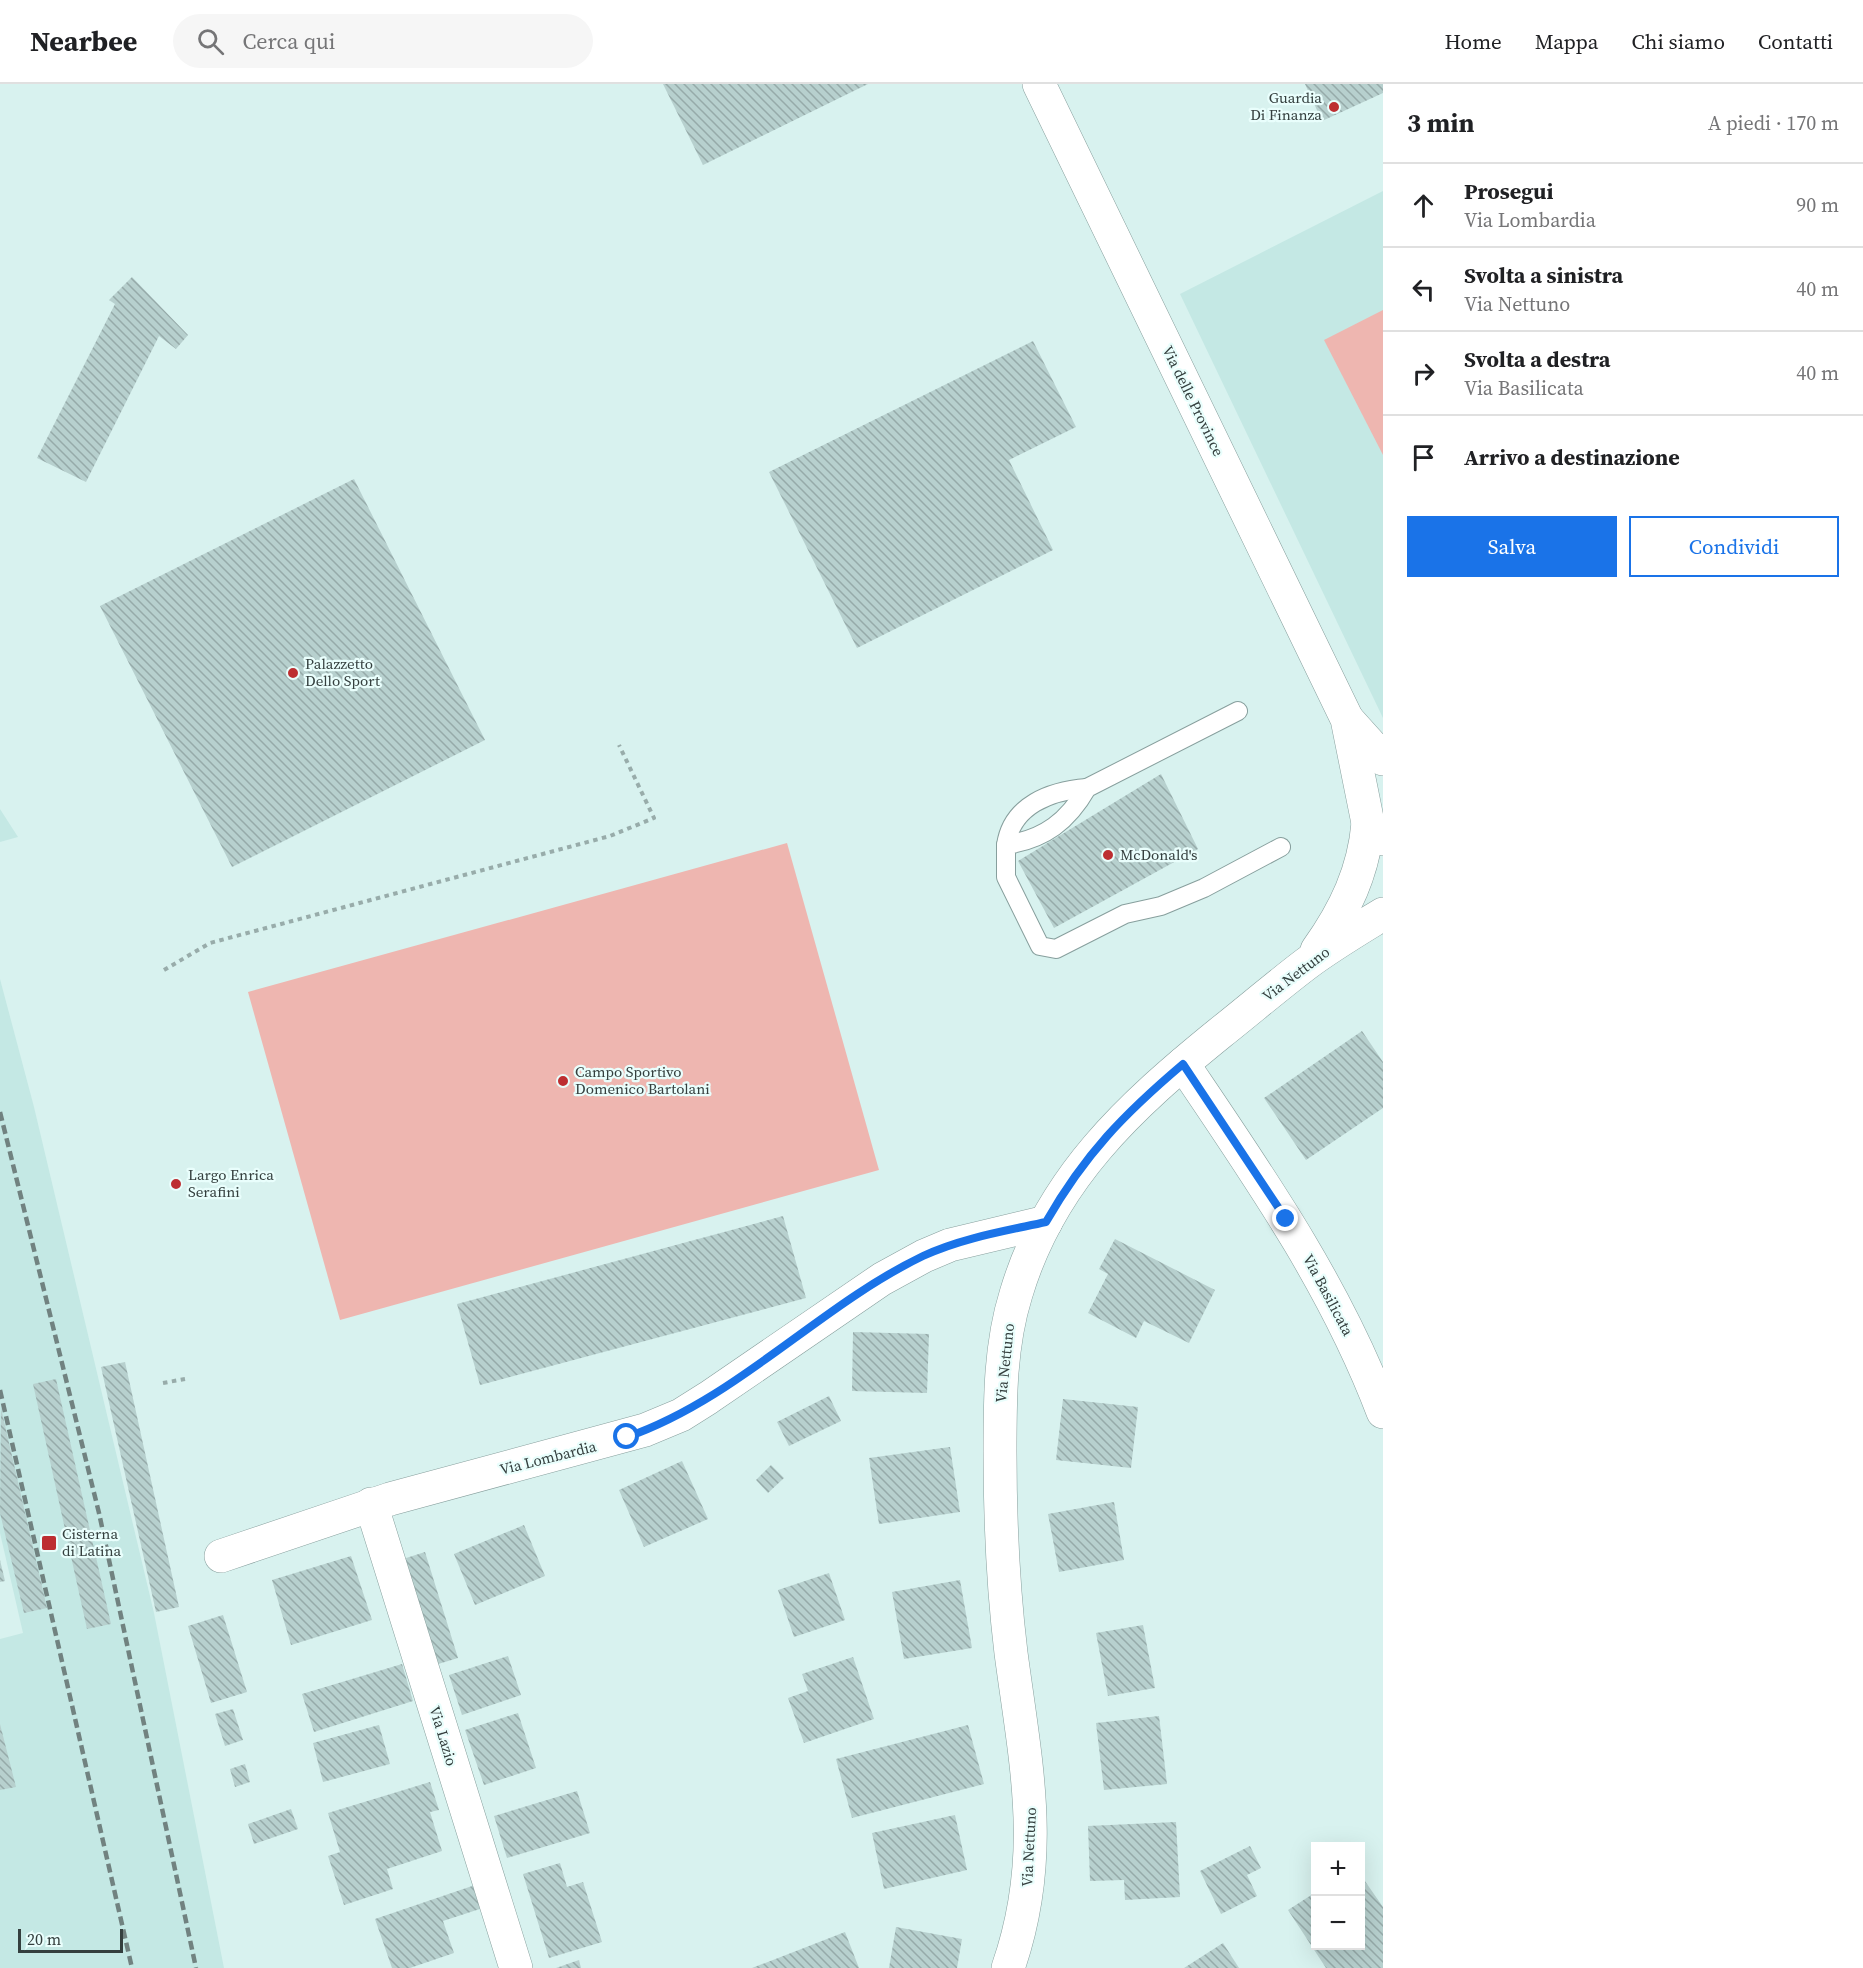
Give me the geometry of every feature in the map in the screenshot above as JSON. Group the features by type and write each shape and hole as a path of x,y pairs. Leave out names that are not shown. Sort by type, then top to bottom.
{"street":[{"name":"Via delle Province","path":"1039,84 1347,719 1375,831 1361,862 1346,906 1308,963"},
{"name":"Via delle Province","path":"1347,719 1383,759"},
{"name":"Via Nettuno","path":"1013,1965 1027,1891 1032,1810 1004,1587 1000,1472 1001,1398 1005,1340 1015,1295 1046,1222 1094,1149 1142,1098 1308,963 1383,914"},
{"name":"Via Basilicata","path":"1183,1064 1302,1246 1354,1343 1383,1412"},
{"name":"Via Lombardia","path":"221,1556 371,1504 610,1442 663,1423 708,1398 908,1264 950,1245 1046,1222"},
{"name":"Via Lazio","path":"371,1504 516,1968"}],"lane":[{"path":"1238,711 1087,788 1062,790 1020,813 1009,828 1006,845 1006,877 1040,946 1056,949 1125,914 1161,906 1204,888 1281,847"},
{"path":"1006,845 1027,842 1052,829 1073,811 1087,788"}],"path":[{"path":"164,970 210,943 610,836 654,818 619,745"},
{"path":"163,1383 185,1379"}],"shaded area":[{"path":"1383,191 1383,718 1180,294"},
{"path":"1383,310 1383,455 1324,340"},
{"path":"0,809 18,837 0,842"},
{"name":"Campo Sportivo Domenico Bartolani","path":"787,843 879,1170 340,1320 248,992"},
{"path":"0,979 34,1107 154,1613 224,1968 0,1968 0,1639 23,1633 0,1533"}],"building":[{"path":"663,84 868,84 703,165"},
{"name":"Guardia Di Finanza","path":"1305,84 1383,84 1383,93 1322,121"},
{"path":"132,277 188,335 176,349 159,336 86,482 37,458 115,304 109,300"},
{"path":"1033,341 1076,427 1009,460 1053,550 857,648 769,472"},
{"name":"Palazzetto Dello Sport","path":"354,479 485,740 232,867 100,606"},
{"name":"McDonald's","path":"1161,774 1198,849 1054,928 1018,861"},
{"path":"1362,1031 1383,1062 1383,1108 1306,1160 1264,1098"},
{"path":"783,1216 806,1298 480,1385 457,1304"},
{"path":"1115,1239 1215,1290 1189,1343 1144,1321 1136,1338 1088,1313 1108,1274 1099,1269"},
{"path":"853,1332 929,1334 927,1393 852,1391"},
{"path":"125,1362 179,1607 156,1612 101,1367"},
{"path":"56,1379 111,1624 87,1629 33,1384"},
{"path":"829,1396 841,1421 789,1446 777,1422"},
{"path":"1063,1399 1138,1407 1131,1468 1056,1460"},
{"path":"1,1408 47,1608 24,1613 0,1513"},
{"path":"950,1447 960,1512 879,1524 869,1458"},
{"path":"682,1461 708,1519 644,1547 619,1490"},
{"path":"771,1465 784,1478 768,1493 756,1480"},
{"path":"1114,1502 1124,1560 1059,1572 1048,1514"},
{"path":"524,1525 545,1576 475,1605 454,1554"},
{"path":"425,1552 458,1658 435,1665 403,1559"},
{"path":"351,1556 372,1620 291,1645 272,1580"},
{"path":"0,1560 5,1581 0,1582"},
{"path":"829,1573 845,1620 794,1637 778,1590"},
{"path":"960,1580 972,1648 904,1659 892,1592"},
{"path":"223,1615 247,1692 211,1703 188,1626"},
{"path":"1143,1625 1155,1688 1108,1696 1096,1633"},
{"path":"508,1656 521,1695 462,1715 449,1675"},
{"path":"853,1657 874,1719 804,1743 788,1698 808,1691 802,1674"},
{"path":"402,1664 413,1701 314,1732 302,1694"},
{"path":"233,1709 243,1740 225,1746 215,1714"},
{"path":"518,1713 536,1768 484,1785 465,1730"},
{"path":"1159,1716 1167,1784 1104,1790 1096,1723"},
{"path":"0,1724 16,1787 0,1790"},
{"path":"379,1725 390,1764 323,1782 313,1743"},
{"path":"968,1725 984,1784 852,1818 836,1759"},
{"path":"245,1764 250,1782 235,1787 230,1769"},
{"path":"430,1782 439,1810 430,1812 442,1851 387,1869 393,1889 344,1905 328,1856 340,1852 328,1813"},
{"path":"577,1791 590,1833 507,1858 494,1816"},
{"path":"291,1809 298,1829 254,1844 248,1824"},
{"path":"955,1815 967,1870 884,1889 872,1833"},
{"path":"1176,1822 1180,1897 1125,1900 1124,1880 1090,1881 1088,1826"},
{"path":"1250,1846 1261,1868 1247,1875 1257,1896 1221,1914 1200,1871"},
{"path":"560,1863 567,1887 583,1882 602,1942 549,1958 523,1874"},
{"path":"1365,1881 1383,1907 1383,1968 1326,1968 1314,1950 1365,1950"},
{"path":"478,1884 486,1907 443,1921 454,1953 410,1968 392,1968 375,1919"},
{"path":"1311,1895 1311,1945 1288,1910"},
{"path":"896,1927 962,1939 957,1968 889,1968"},
{"path":"845,1932 859,1968 752,1968"},
{"path":"1223,1943 1239,1968 1184,1968"},
{"path":"579,1960 581,1968 556,1968"}],"railway":[{"path":"0,1112 99,1513 196,1968"},
{"path":"0,1390 132,1968"}],"place":[{"name":"Guardia Di Finanza","path":"1334,107"},
{"name":"Palazzetto Dello Sport","path":"293,673"},
{"name":"McDonald's","path":"1108,855"},
{"name":"Campo Sportivo Domenico Bartolani","path":"563,1081"},
{"name":"Largo Enrica Serafini","path":"176,1184"},
{"name":"Cisterna di Latina","path":"49,1543"}],"route":[{"path":"627,1437 681,1415 900,1268 950,1245 1046,1222 1076,1173 1113,1126 1183,1064 1286,1219"}]}
